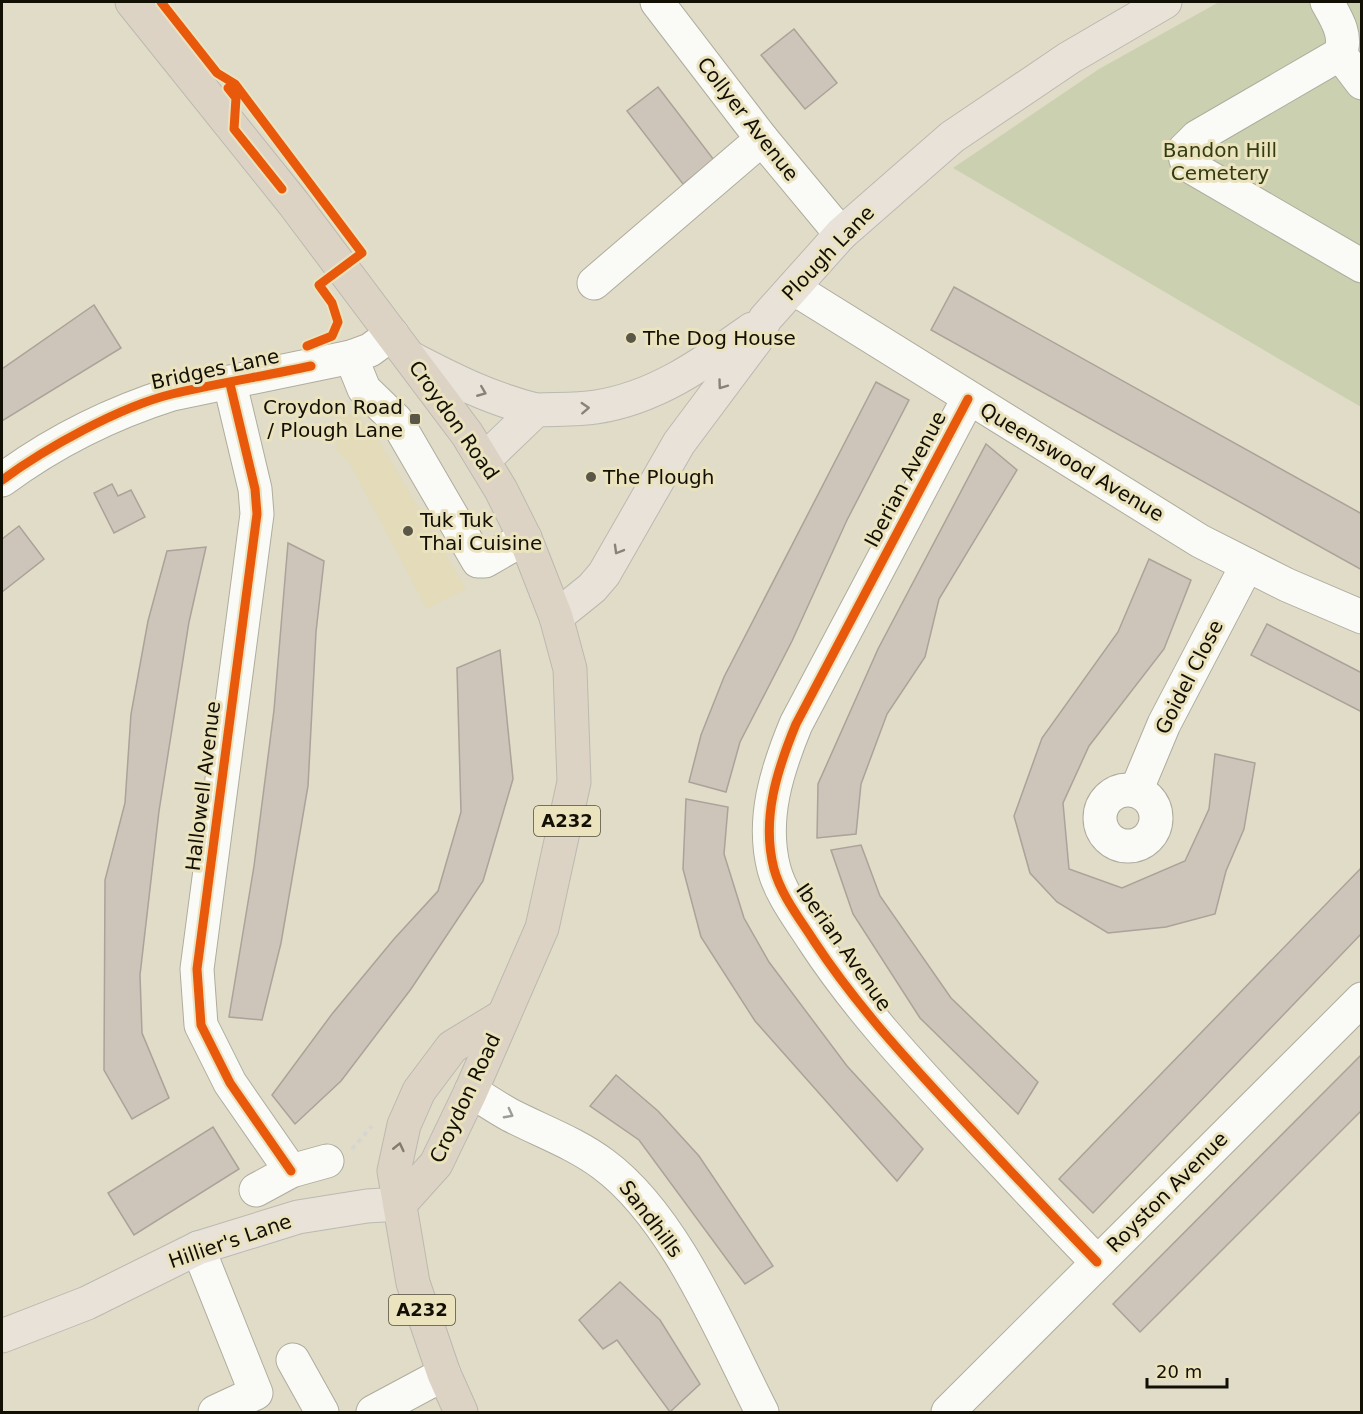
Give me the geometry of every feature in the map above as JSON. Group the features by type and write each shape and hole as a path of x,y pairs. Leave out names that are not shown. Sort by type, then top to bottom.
{"highway":[{"name":"Croydon Road","path":"132,2 282,189 484,460 525,538 556,617 570,669 574,782 542,928 471,1091 436,1164 400,1204"},
{"name":"Croydon Road","path":"461,1413 444,1374 413,1283 394,1171 404,1125 419,1091 452,1047 503,1016"}],"main road":[{"name":"Plough Lane","path":"556,617 592,588 604,574 679,443 756,340 765,319 841,234 952,137 1069,58 1165,2"},
{"path":"401,346 456,382 512,404 536,410 597,407 655,390 685,375 765,319"},
{"path":"655,390 672,400 696,421"},
{"path":"484,460 536,410"},
{"name":"Hillier's Lane","path":"2,1336 87,1303 198,1248 298,1217 367,1206 400,1204"}],"street":[{"name":"Collyer Avenue","path":"657,2 762,138 841,234"},
{"path":"1327,2 1340,29 1344,45 1340,54 1197,137 1184,150 1186,160 1193,168 1362,266"},
{"path":"1340,54 1362,83"},
{"path":"594,283 762,138"},
{"name":"Queenswood Avenue","path":"793,288 968,399 1200,541 1362,617"},
{"name":"Bridges Lane","path":"2,480 73,437 148,402 172,394 230,384 351,357 370,350 401,346"},
{"path":"351,357 370,397 396,420 478,561 485,561 525,538"},
{"name":"Hallowell Avenue","path":"230,384 255,489 257,514 197,969 201,1025 230,1083 291,1171"},
{"name":"Iberian Avenue","path":"968,399 796,724 782,759 773,792 770,849 774,871 791,906 851,995 902,1054 1097,1262"},
{"name":"Goidel Close","path":"1136,791 1164,724 1247,565"},
{"name":"Royston Avenue","path":"948,1413 1362,999"},
{"name":"Sandhills","path":"471,1091 510,1115 549,1132 602,1162 637,1194 690,1273 762,1413"},
{"path":"256,1190 291,1171 327,1161"},
{"path":"198,1248 256,1394 215,1413"},
{"path":"293,1360 322,1413"},
{"path":"373,1413 444,1374"}],"path":[{"path":"327,1161 352,1149 365,1137 375,1122"}],"shaded area":[{"path":"342,413 359,416 377,437 466,589 427,609 350,464 336,450"}],"green space":[{"name":"Bandon Hill Cemetery","path":"1219,2 1361,2 1361,407 953,168 1099,69"}],"building":[{"path":"794,29 837,83 805,109 761,55"},
{"path":"658,87 714,160 683,184 627,111"},
{"path":"954,287 1362,514 1362,570 931,330"},
{"path":"94,305 121,348 2,421 2,369"},
{"path":"876,382 909,400 847,520 792,641 740,742 726,792 689,782 701,735 724,677"},
{"path":"986,444 1017,470 939,599 925,657 887,714 861,784 856,834 817,838 818,784 878,649"},
{"path":"112,484 118,496 131,490 145,517 114,533 94,493"},
{"path":"19,526 44,559 2,592 2,539"},
{"path":"288,543 324,561 316,632 308,786 281,943 262,1020 229,1017 254,866 274,710"},
{"path":"206,547 189,622 159,811 140,975 142,1033 169,1098 132,1119 104,1070 105,880 125,803 131,714 148,621 167,551"},
{"path":"1149,559 1191,580 1164,649 1089,746 1063,803 1069,869 1122,888 1185,861 1209,809 1215,754 1255,763 1244,829 1226,871 1215,914 1166,927 1108,933 1057,902 1030,873 1014,816 1042,738 1118,632"},
{"path":"1267,624 1362,673 1362,712 1251,655"},
{"path":"500,650 513,779 483,881 411,989 341,1081 295,1124 272,1095 332,1014 394,939 438,891 461,812 457,668"},
{"path":"686,799 728,807 724,854 744,918 769,962 847,1066 923,1149 897,1181 755,1021 701,937 683,869"},
{"path":"861,845 880,896 951,998 1038,1082 1018,1114 920,1018 853,914 831,850"},
{"path":"1362,867 1362,933 1093,1213 1059,1179"},
{"path":"1362,1054 1362,1110 1140,1332 1113,1304"},
{"path":"616,1075 658,1111 699,1156 773,1266 745,1284 639,1140 590,1106"},
{"path":"213,1127 239,1169 134,1235 108,1193"},
{"path":"620,1282 660,1320 700,1384 670,1412 617,1340 603,1349 579,1320"}],"cycle path":[{"path":"161,2 217,73 235,84 362,253 319,285 332,303 338,322 332,336 307,346"},
{"path":"228,88 236,98 234,129 282,189"},
{"path":"2,480 84,430 129,408 189,390 311,366"},
{"path":"230,384 255,489 257,514 197,969 201,1025 230,1083 291,1171"},
{"path":"968,399 796,724 773,795 770,813 770,850 777,879 791,906 830,965 865,1010 901,1053 1097,1262"}],"place":[{"name":"The Dog House","path":"631,338"},
{"name":"Croydon Road / Plough Lane","path":"415,419"},
{"name":"The Plough","path":"591,477"},
{"name":"Tuk Tuk Thai Cuisine","path":"408,531"}]}
